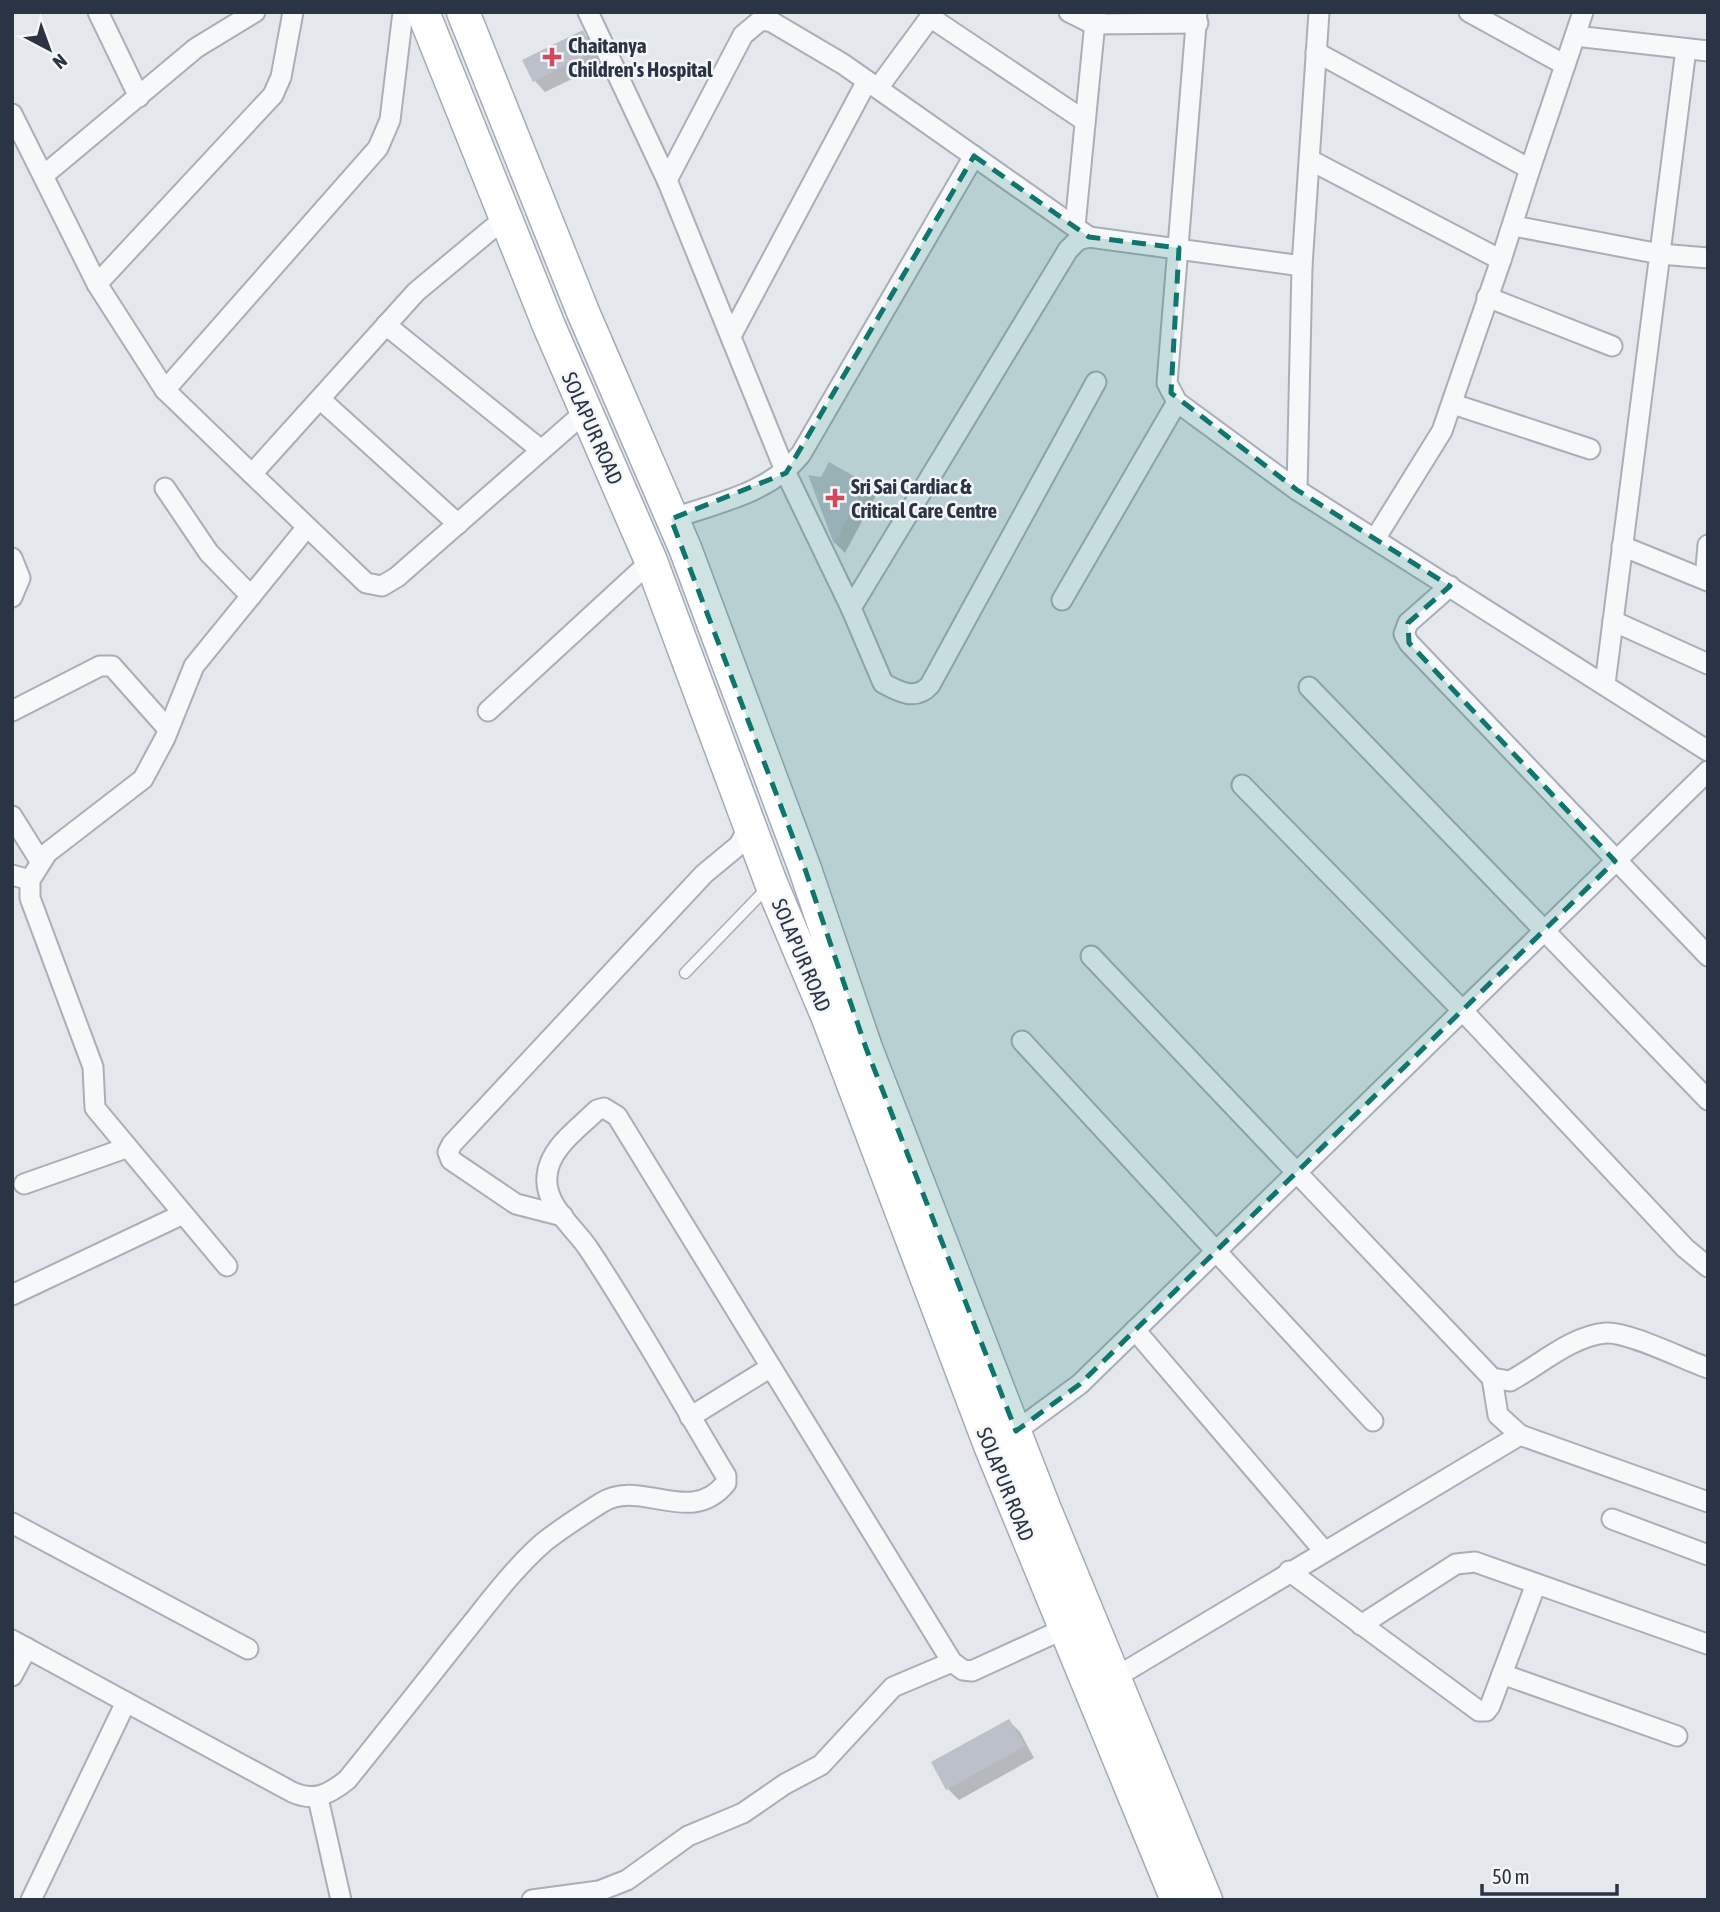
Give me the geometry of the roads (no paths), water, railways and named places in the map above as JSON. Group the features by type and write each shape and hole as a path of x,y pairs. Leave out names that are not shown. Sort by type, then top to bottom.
{"main road":[{"name":"SOLAPUR ROAD","path":"424,12 585,412 651,561 771,883 840,1014"},
{"name":"SOLAPUR ROAD","path":"463,12 583,312 685,548 797,846 840,1014 1004,1440 1066,1628 1177,1900"},
{"name":"SOLAPUR ROAD","path":"1004,1440 1116,1677 1206,1900"}],"street":[{"path":"97,12 139,97"},
{"path":"44,175 196,48 255,12"},
{"path":"97,284 273,95 281,77 293,12"},
{"path":"165,390 378,148 390,120 402,12"},
{"path":"588,12 667,180 786,473 852,608 883,682 911,695 925,691 1096,382"},
{"path":"1069,12 1095,18 1198,18 1167,383 1177,402 1297,490 1708,751"},
{"path":"1297,490 1303,266 1319,12"},
{"path":"1469,12 1565,65"},
{"path":"1375,539 1434,446 1452,404 1514,226 1530,169 1583,12"},
{"path":"731,336 872,84 932,15 1084,121"},
{"path":"852,608 1068,250 1082,232 1084,121 1095,18"},
{"path":"667,180 743,35 761,20 772,22 872,84 1082,232 1303,266"},
{"path":"1575,36 1708,51"},
{"path":"1605,684 1686,49"},
{"path":"1316,52 1530,169"},
{"path":"12,114 97,284 165,390 366,583 382,586 397,577 585,412"},
{"path":"671,519 767,485 786,473 801,454 974,156"},
{"path":"1310,160 1501,260"},
{"path":"252,474 386,325 434,276 506,217"},
{"path":"1514,226 1660,254 1708,258"},
{"path":"1488,298 1612,346"},
{"path":"386,325 541,450"},
{"path":"320,399 458,524"},
{"path":"1062,600 1177,402"},
{"path":"1452,404 1590,449"},
{"path":"165,488 209,553 251,596"},
{"path":"227,1266 95,1108 93,1067 21,877 143,779 168,729 194,666 307,527"},
{"path":"1622,546 1706,580 1708,545"},
{"path":"12,558 20,578 12,597"},
{"path":"488,711 651,561"},
{"path":"1450,586 1408,623 1404,634 1409,643 1708,956"},
{"path":"1612,621 1708,664"},
{"path":"12,711 100,666 112,666 168,729"},
{"path":"1309,687 1708,1100"},
{"path":"1004,1440 1061,1401 1708,771"},
{"path":"1242,785 1462,1010 1685,1248 1708,1267"},
{"path":"12,816 40,862"},
{"path":"572,1227 516,1204 457,1166 448,1152 452,1144 705,874 739,845 750,825"},
{"path":"1091,956 1294,1173 1492,1378 1498,1415 1520,1435 1708,1502"},
{"path":"1022,1041 1373,1421"},
{"path":"12,1676 20,1644 292,1792 305,1798 318,1798 333,1792 347,1780 501,1587 545,1541 605,1500 621,1495 688,1504 721,1489 726,1483 726,1476 547,1189 549,1164 554,1153 597,1110 604,1108 613,1110 952,1662 962,1670 972,1671 1066,1628"},
{"path":"24,1184 127,1148"},
{"path":"12,1294 183,1214"},
{"path":"1135,1330 1324,1551"},
{"path":"1492,1378 1510,1381 1560,1351 1591,1336 1609,1332 1708,1368"},
{"path":"690,1417 771,1367"},
{"path":"1116,1677 1520,1435"},
{"path":"1612,1520 1708,1555"},
{"path":"12,1523 248,1649"},
{"path":"1362,1625 1456,1564 1475,1562 1707,1644"},
{"path":"1289,1571 1479,1711 1486,1711 1490,1706 1536,1584"},
{"path":"532,1900 599,1891 627,1880 688,1836 743,1813 785,1784 821,1765 893,1687 952,1662"},
{"path":"1502,1674 1677,1736"},
{"path":"31,1900 126,1702"},
{"path":"318,1798 341,1900"}],"lane":[{"path":"685,973 771,883"}],"place":[{"name":"Chaitanya Children's Hospital","path":"552,57"},
{"name":"Sri Sai Cardiac & Critical Care Centre","path":"835,498"}]}
